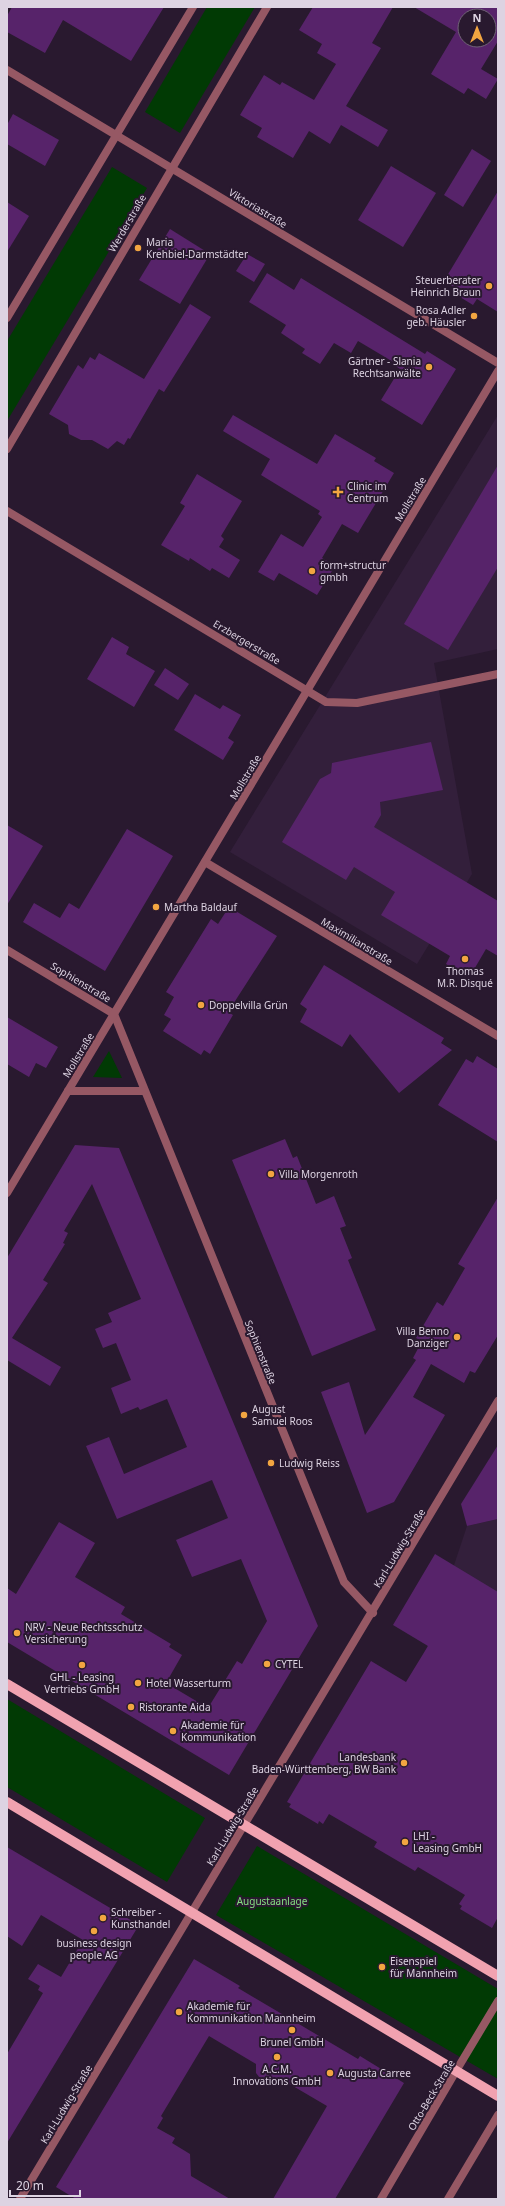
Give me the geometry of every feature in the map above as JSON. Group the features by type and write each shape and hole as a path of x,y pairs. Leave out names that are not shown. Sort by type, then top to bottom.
{"main road":[{"path":"7,1684 498,1976"},
{"path":"7,1802 498,2096"}],"street":[{"path":"7,318 193,7"},
{"name":"Werderstraße","path":"7,449 267,7"},
{"name":"Viktoriastraße","path":"7,70 498,363"},
{"name":"Mollstraße","path":"7,1193 498,371"},
{"name":"Erzbergerstraße","path":"7,511 326,702 357,703 498,674"},
{"name":"Maximilianstraße","path":"205,862 498,1036"},
{"name":"Sophienstraße","path":"7,950 114,1014 344,1582 373,1613"},
{"path":"68,1091 144,1091"},
{"name":"Karl-Ludwig-Straße","path":"20,2199 244,1824 373,1613 498,1401"},
{"name":"Otto-Beck-Straße","path":"381,2199 498,2001"},
{"path":"448,2199 498,2115"}],"shaded area":[{"path":"498,415 498,649 434,663 472,874 417,964 230,852"},
{"path":"498,1519 498,1731 417,1677 467,1526"}],"green space":[{"path":"207,7 255,7 180,133 145,112"},
{"path":"112,167 147,188 7,421 7,341"},
{"path":"109,1051 122,1078 93,1077"},
{"path":"7,1699 205,1818 167,1882 7,1787"},
{"name":"Augustaanlage","path":"257,1846 498,1989 498,2079 216,1915"}],"building":[{"path":"12,7 164,7 131,61 63,20 45,53 7,32 7,16"},
{"path":"313,7 393,7 372,43 381,48 346,106 388,130 378,147 341,125 330,144 309,131 293,158 257,137 262,128 240,115 264,75 280,85 282,82 314,100 336,64 317,53 322,44 299,30"},
{"path":"414,7 498,7 497,43 497,8 457,8 457,48 494,48 481,69 498,79 486,99 468,88 464,94 431,74 456,32"},
{"path":"13,114 59,140 45,166 7,144 7,125"},
{"path":"472,149 491,161 463,207 444,195"},
{"path":"391,166 436,193 403,247 358,220"},
{"path":"498,191 498,312 477,299 473,305 455,294 458,290 444,281"},
{"path":"7,202 29,216 7,252"},
{"path":"170,229 210,254 180,304 139,280"},
{"path":"247,254 265,264 254,282 236,271"},
{"path":"267,273 294,290 301,278 425,354 427,351 456,369 422,425 381,400 400,369 394,365 395,363 358,341 351,353 334,343 320,364 302,353 305,349 281,333 286,325 249,302"},
{"path":"190,304 211,317 164,392 159,389 130,439 128,438 124,445 117,441 108,449 92,440 81,440 69,434 68,425 49,414 78,365 83,369 90,357 95,360 99,353 144,379"},
{"path":"233,415 317,464 335,434 376,458 374,461 394,473 358,533 342,524 322,558 335,566 317,595 279,573 274,581 258,572 281,534 303,547 322,517 318,514 320,511 261,475 270,459 223,431"},
{"path":"498,465 498,567 448,650 404,624"},
{"path":"197,474 242,501 221,536 224,539 219,547 240,560 229,578 212,568 210,571 190,558 189,561 161,545 185,506 180,503"},
{"path":"112,637 129,647 126,654 155,671 134,707 87,679"},
{"path":"165,668 189,684 178,700 154,685"},
{"path":"195,694 220,709 223,705 241,715 228,738 234,742 223,760 174,730"},
{"path":"431,742 443,790 380,802 381,815 374,827 498,901 498,956 486,949 469,978 446,964 450,956 381,915 395,892 354,867 346,880 282,842 320,779 331,773 332,763"},
{"path":"7,825 43,846 7,905"},
{"path":"127,829 173,856 105,971 23,922 34,903 60,918 69,903 79,909"},
{"path":"229,907 277,936 228,1012 233,1015 210,1054 204,1050 201,1055 163,1031 171,1019 164,1015 174,997 166,992 211,919 218,924"},
{"path":"324,965 444,1038 441,1043 452,1050 399,1093 350,1034 342,1047 300,1022 307,1009 300,1004"},
{"path":"7,1017 58,1047 46,1068 36,1063 29,1077 7,1064"},
{"path":"477,1056 498,1069 498,1142 438,1105 466,1059 473,1063"},
{"path":"285,1139 293,1158 297,1156 316,1204 334,1196 346,1226 340,1228 352,1258 348,1260 376,1330 312,1356 232,1160"},
{"path":"75,1145 119,1148 318,1626 229,1775 7,1642 7,1588 16,1594 59,1522 95,1543 75,1577 125,1607 121,1614 171,1644 169,1647 182,1655 166,1683 208,1708 237,1661 242,1664 267,1621 241,1559 192,1577 176,1540 228,1518 212,1480 117,1519 86,1446 109,1437 124,1474 187,1447 167,1399 140,1410 138,1407 121,1414 111,1388 131,1380 116,1343 103,1348 95,1329 112,1322 108,1313 141,1299 92,1184 64,1231 68,1233 63,1243 65,1244 43,1280 48,1283 12,1338 61,1367 50,1386 7,1360 7,1258"},
{"path":"498,1197 498,1335 475,1373 470,1371 464,1383 431,1364 413,1397 445,1415 394,1502 367,1513 321,1392 349,1382 365,1435 416,1360 413,1358 422,1341 416,1338 437,1302 443,1306 465,1268 458,1264"},
{"path":"498,1445 498,1519 467,1526 461,1504"},
{"name":"Landesbank Baden-Württemberg, BW Bank","path":"435,1554 498,1592 498,1917 492,1928 460,1909 462,1906 459,1904 465,1895 418,1867 415,1871 374,1847 377,1842 329,1814 323,1824 319,1821 318,1824 289,1807 291,1804 287,1802 371,1661 406,1682 428,1646 393,1625"},
{"path":"7,1847 139,1925 7,2143 7,2054 43,1993 38,1990 40,1986 28,1979 38,1964 61,1977 83,1940 41,1915 22,1946 7,1936"},
{"name":"Augusta Carree","path":"194,1959 240,1986 238,1988 358,2059 360,2056 404,2083 335,2199 273,2199 327,2106 281,2079 274,2083 263,2082 256,2073 256,2064 209,2036 161,2116 163,2118 157,2128 175,2138 172,2143 190,2154 191,2176 230,2199 76,2199 56,2187"}],"place":[{"name":"Maria Krehbiel-Darmstädter","path":"138,248"},
{"name":"Steuerberater Heinrich Braun","path":"489,286"},
{"name":"Rosa Adler geb. Häusler","path":"474,316"},
{"name":"Gärtner - Slania Rechtsanwälte","path":"429,367"},
{"name":"Clinic im Centrum","path":"338,492"},
{"name":"form+structur gmbh","path":"312,571"},
{"name":"Martha Baldauf","path":"156,907"},
{"name":"Thomas M.R. Disqué","path":"465,959"},
{"name":"Doppelvilla Grün","path":"201,1005"},
{"name":"Villa Morgenroth","path":"271,1174"},
{"name":"Villa Benno Danziger","path":"457,1337"},
{"name":"August Samuel Roos","path":"244,1415"},
{"name":"Ludwig Reiss","path":"271,1463"},
{"name":"NRV - Neue Rechtsschutz Versicherung","path":"17,1633"},
{"name":"CYTEL","path":"267,1664"},
{"name":"GHL - Leasing Vertriebs GmbH","path":"82,1665"},
{"name":"Hotel Wasserturm","path":"138,1683"},
{"name":"Ristorante Aida","path":"131,1707"},
{"name":"Akademie für Kommunikation","path":"173,1731"},
{"name":"Landesbank Baden-Württemberg, BW Bank","path":"404,1763"},
{"name":"LHI - Leasing GmbH","path":"405,1842"},
{"name":"Schreiber - Kunsthandel","path":"103,1918"},
{"name":"business design people AG","path":"94,1931"},
{"name":"Eisenspiel für Mannheim","path":"382,1967"},
{"name":"Akademie für Kommunikation Mannheim","path":"179,2012"},
{"name":"Brunel GmbH","path":"292,2030"},
{"name":"A.C.M. Innovations GmbH","path":"277,2057"},
{"name":"Augusta Carree","path":"330,2073"}]}
